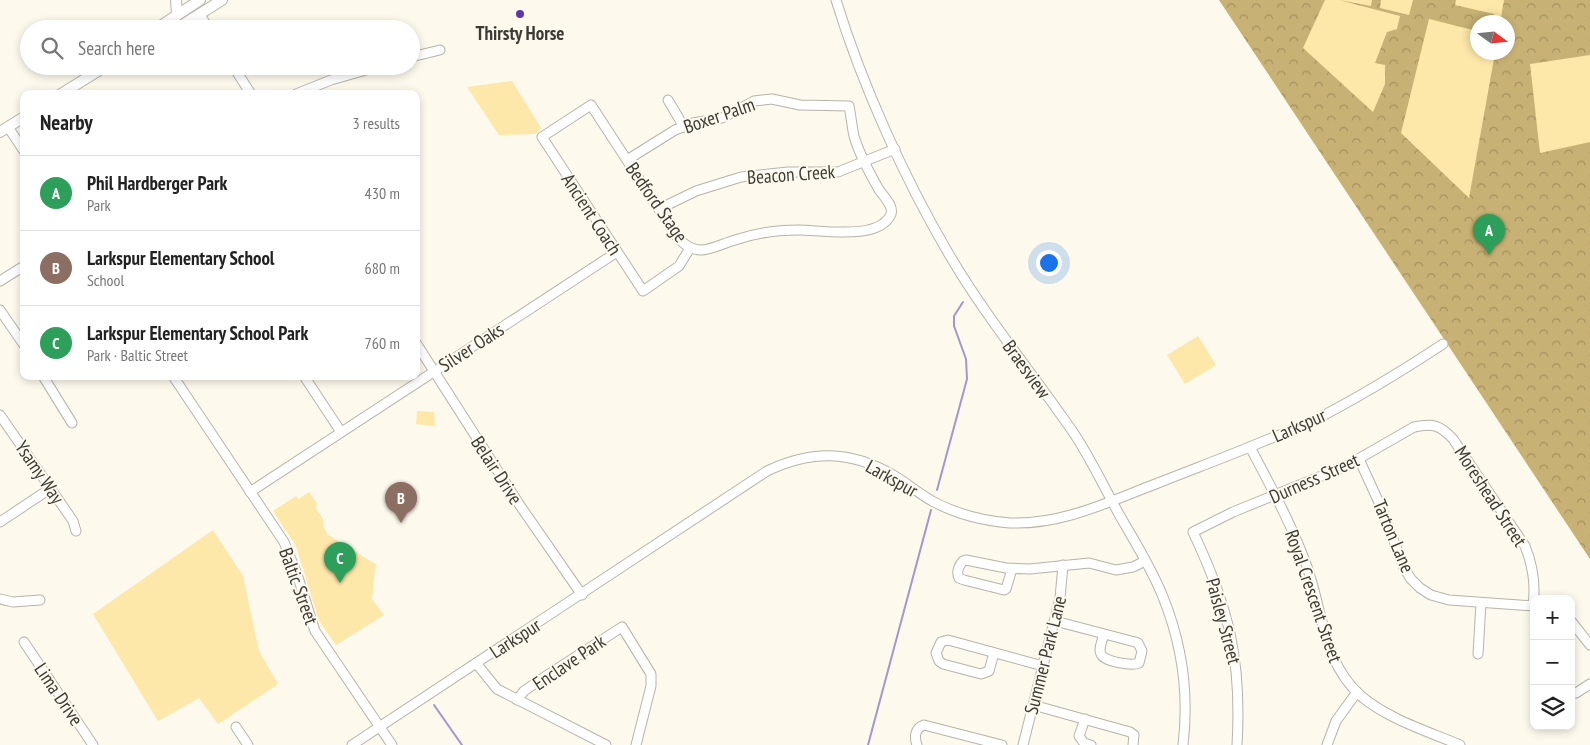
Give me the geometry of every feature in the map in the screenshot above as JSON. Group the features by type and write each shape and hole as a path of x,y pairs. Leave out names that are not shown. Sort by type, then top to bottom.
{"main road":[{"path":"176,0 177,15"},
{"path":"170,20 200,0"},
{"path":"200,15 201,7 209,0"},
{"path":"191,20 222,0"},
{"path":"67,90 92,75"},
{"path":"4,130 20,120"}],"street":[{"name":"Braesview","path":"836,0 857,62 895,149 950,257 1076,437 1146,561 1163,595 1180,653 1185,713 1183,745"},
{"path":"200,15 203,20"},
{"path":"420,56 440,50"},
{"path":"239,75 249,90"},
{"path":"306,90 348,75"},
{"path":"668,100 684,127"},
{"name":"Boxer Palm","path":"627,160 663,136 684,127 722,118 744,105 763,100 776,100 800,104 849,106 854,135 864,161"},
{"name":"Ancient Coach","path":"591,105 542,137 643,291 680,266 690,248"},
{"name":"Bedford Stage","path":"591,105 677,237 690,248 700,250 712,248 736,239 771,232 811,230 845,233 860,232 874,228 886,222 892,213 890,205 877,187 864,161"},
{"path":"4,130 20,147"},
{"name":"Beacon Creek","path":"659,209 696,191 741,177 788,172 833,173 895,149"},
{"name":"Silver Oaks","path":"420,379 617,252"},
{"path":"0,282 20,269"},
{"path":"0,310 20,339"},
{"name":"Larkspur","path":"352,745 767,471 790,461 816,456 842,456 867,462 894,476 921,495 962,513 1010,523 1048,521 1068,517 1112,501 1307,424 1368,392 1443,344"},
{"name":"Belair Drive","path":"420,349 519,504 582,594"},
{"path":"45,380 72,423"},
{"name":"Baltic Street","path":"176,380 286,547 298,574 315,631 392,745"},
{"path":"307,380 341,432"},
{"name":"Silver Oaks","path":"250,492 419,380"},
{"name":"Ysamy Way","path":"0,414 73,521 76,532"},
{"name":"Durness Street","path":"1193,532 1233,512 1275,496 1359,459 1414,427 1435,426"},
{"name":"Moreshead Street","path":"1435,426 1444,430 1453,439 1525,546 1534,574 1533,595"},
{"name":"Royal Crescent Street","path":"1250,447 1292,528 1307,565 1328,645 1339,670 1357,692 1383,711 1450,743 1460,745"},
{"name":"Tarton Lane","path":"1359,459 1381,507 1404,568 1411,579 1425,591 1443,599 1530,605"},
{"path":"0,522 51,488"},
{"name":"Paisley Street","path":"1193,532 1223,601 1232,637 1238,689 1237,745"},
{"path":"1012,568 1006,589 1004,590 958,578 960,565 966,560 987,566 1012,568 1030,569 1088,563 1121,570 1146,561"},
{"name":"Summer Park Lane","path":"1023,745 1061,592 1063,565"},
{"path":"0,599 13,602 40,600"},
{"path":"1478,654 1481,603"},
{"path":"1054,621 1104,634 1138,643 1142,651 1139,663 1131,665 1104,658 1100,653 1104,634"},
{"path":"1575,625 1590,645"},
{"name":"Enclave Park","path":"518,700 524,691 622,626 651,674 651,686 636,745"},
{"path":"994,653 988,671 981,674 943,664 939,661 936,653 941,642 948,640 1044,666"},
{"name":"Lima Drive","path":"24,642 93,745"},
{"path":"476,663 497,689 606,745"},
{"path":"1576,693 1590,684"},
{"path":"1327,745 1336,721 1357,692"},
{"path":"1033,705 1130,732 1134,735 1133,745"},
{"path":"1084,719 1079,736 1084,743 1091,745"},
{"path":"918,745 915,739 917,731 924,725 969,741 1002,745"},
{"path":"236,727 248,745"}],"shaded area":[{"path":"1219,0 1590,0 1590,559"},
{"path":"512,81 541,128 536,134 499,135 467,87"},
{"path":"1198,336 1216,365 1185,384 1167,355"},
{"path":"417,411 434,412 435,425 416,424"},
{"path":"309,492 318,505 315,507 323,519 323,526 328,535 377,565 375,568 372,599 384,615 336,645 319,621 296,546 273,511 296,496 299,499"},
{"path":"213,530 243,576 259,651 278,684 218,724 199,698 158,721 93,614"}],"green space":[{"path":"1219,0 1325,0 1303,48 1373,112 1385,84 1385,65 1375,63 1387,32 1397,29 1400,16 1339,0 1371,6 1372,0 1381,0 1380,8 1409,15 1413,0 1456,0 1455,5 1494,14 1470,15 1470,29 1429,19 1401,133 1469,198 1494,60 1515,60 1515,15 1502,15 1504,0 1590,0 1590,55 1530,64 1540,153 1590,142 1590,559"}],"waterway":[{"path":"937,490 967,379 966,359 954,326 954,316 963,302"},
{"path":"868,745 931,510"},
{"path":"434,705 462,745"}],"place":[{"name":"Thirsty Horse","path":"520,14"},
{"name":"Phil Hardberger Park","path":"1489,255"},
{"name":"Larkspur Elementary School","path":"401,523"},
{"name":"Larkspur Elementary School Park","path":"340,583"}]}
